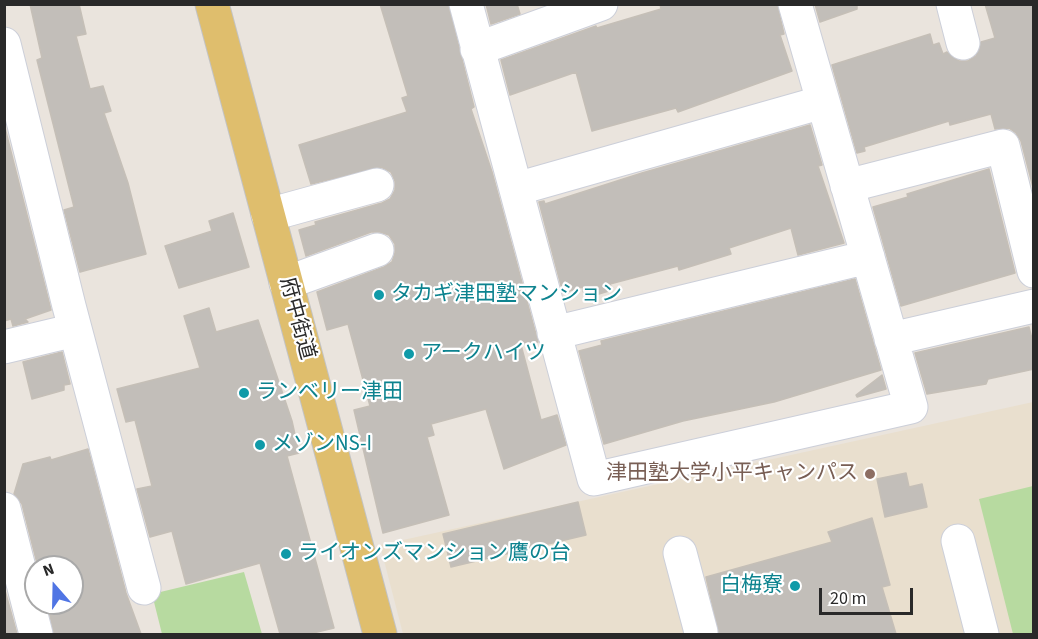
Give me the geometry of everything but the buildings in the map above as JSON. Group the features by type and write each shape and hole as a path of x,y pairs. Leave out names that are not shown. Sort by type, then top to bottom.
{"main road":[{"name":"府中街道","path":"212,4 380,634"}],"street":[{"path":"466,4 594,479 911,407 795,4"},
{"path":"477,49 601,4"},
{"path":"953,4 963,43"},
{"path":"4,44 75,330 144,588"},
{"path":"516,189 823,102"},
{"path":"847,186 1003,146 1034,271"},
{"path":"268,215 377,185"},
{"path":"286,283 377,250"},
{"path":"554,333 868,257"},
{"path":"891,339 1034,306"},
{"path":"4,347 75,330"},
{"path":"4,508 36,634"},
{"path":"958,541 982,634"},
{"path":"680,553 707,632"}],"shaded area":[{"name":"津田塾大学小平キャンパス","path":"1033,402 1033,634 403,634 380,545"}],"green space":[{"path":"1033,486 1033,634 1013,634 979,499"},
{"path":"244,572 262,634 162,634 152,594"}],"place":[{"name":"タカギ津田塾マンション","path":"379,295"},
{"name":"アークハイツ","path":"409,354"},
{"name":"ランベリー津田","path":"244,393"},
{"name":"メゾンNS-I","path":"260,445"},
{"name":"津田塾大学小平キャンパス","path":"870,474"},
{"name":"ライオンズマンション鷹の台","path":"286,554"},
{"name":"白梅寮","path":"795,586"}]}
